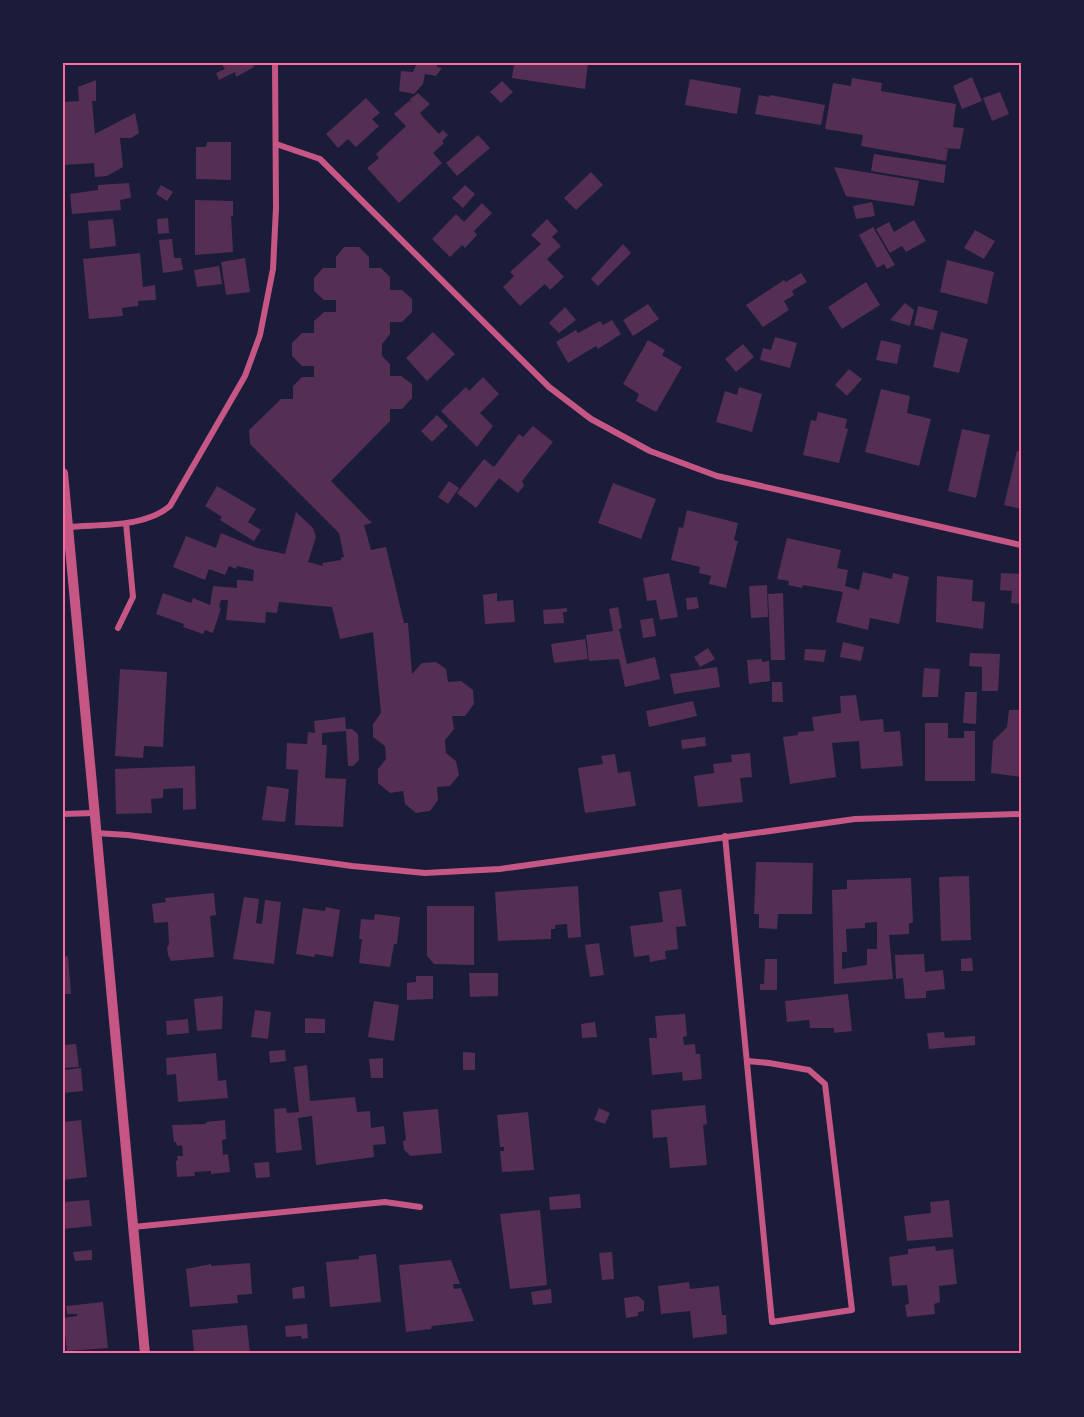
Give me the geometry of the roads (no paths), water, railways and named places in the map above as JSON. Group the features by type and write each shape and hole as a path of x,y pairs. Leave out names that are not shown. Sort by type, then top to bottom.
{"street":[{"path":"68,527 126,523 161,513 170,506 245,376 261,335 273,269 276,208 275,63"},
{"path":"276,144 320,159 549,387 591,419 651,451 717,476 1021,545"},
{"path":"63,473 145,1354"},
{"path":"118,628 133,597 126,523"},
{"path":"63,814 93,813"},
{"path":"95,833 352,866 425,873 500,869 855,819 1021,814"},
{"path":"724,836 772,1322 852,1310 825,1084 809,1070 747,1061"},
{"path":"133,1227 385,1202 420,1207"}]}
